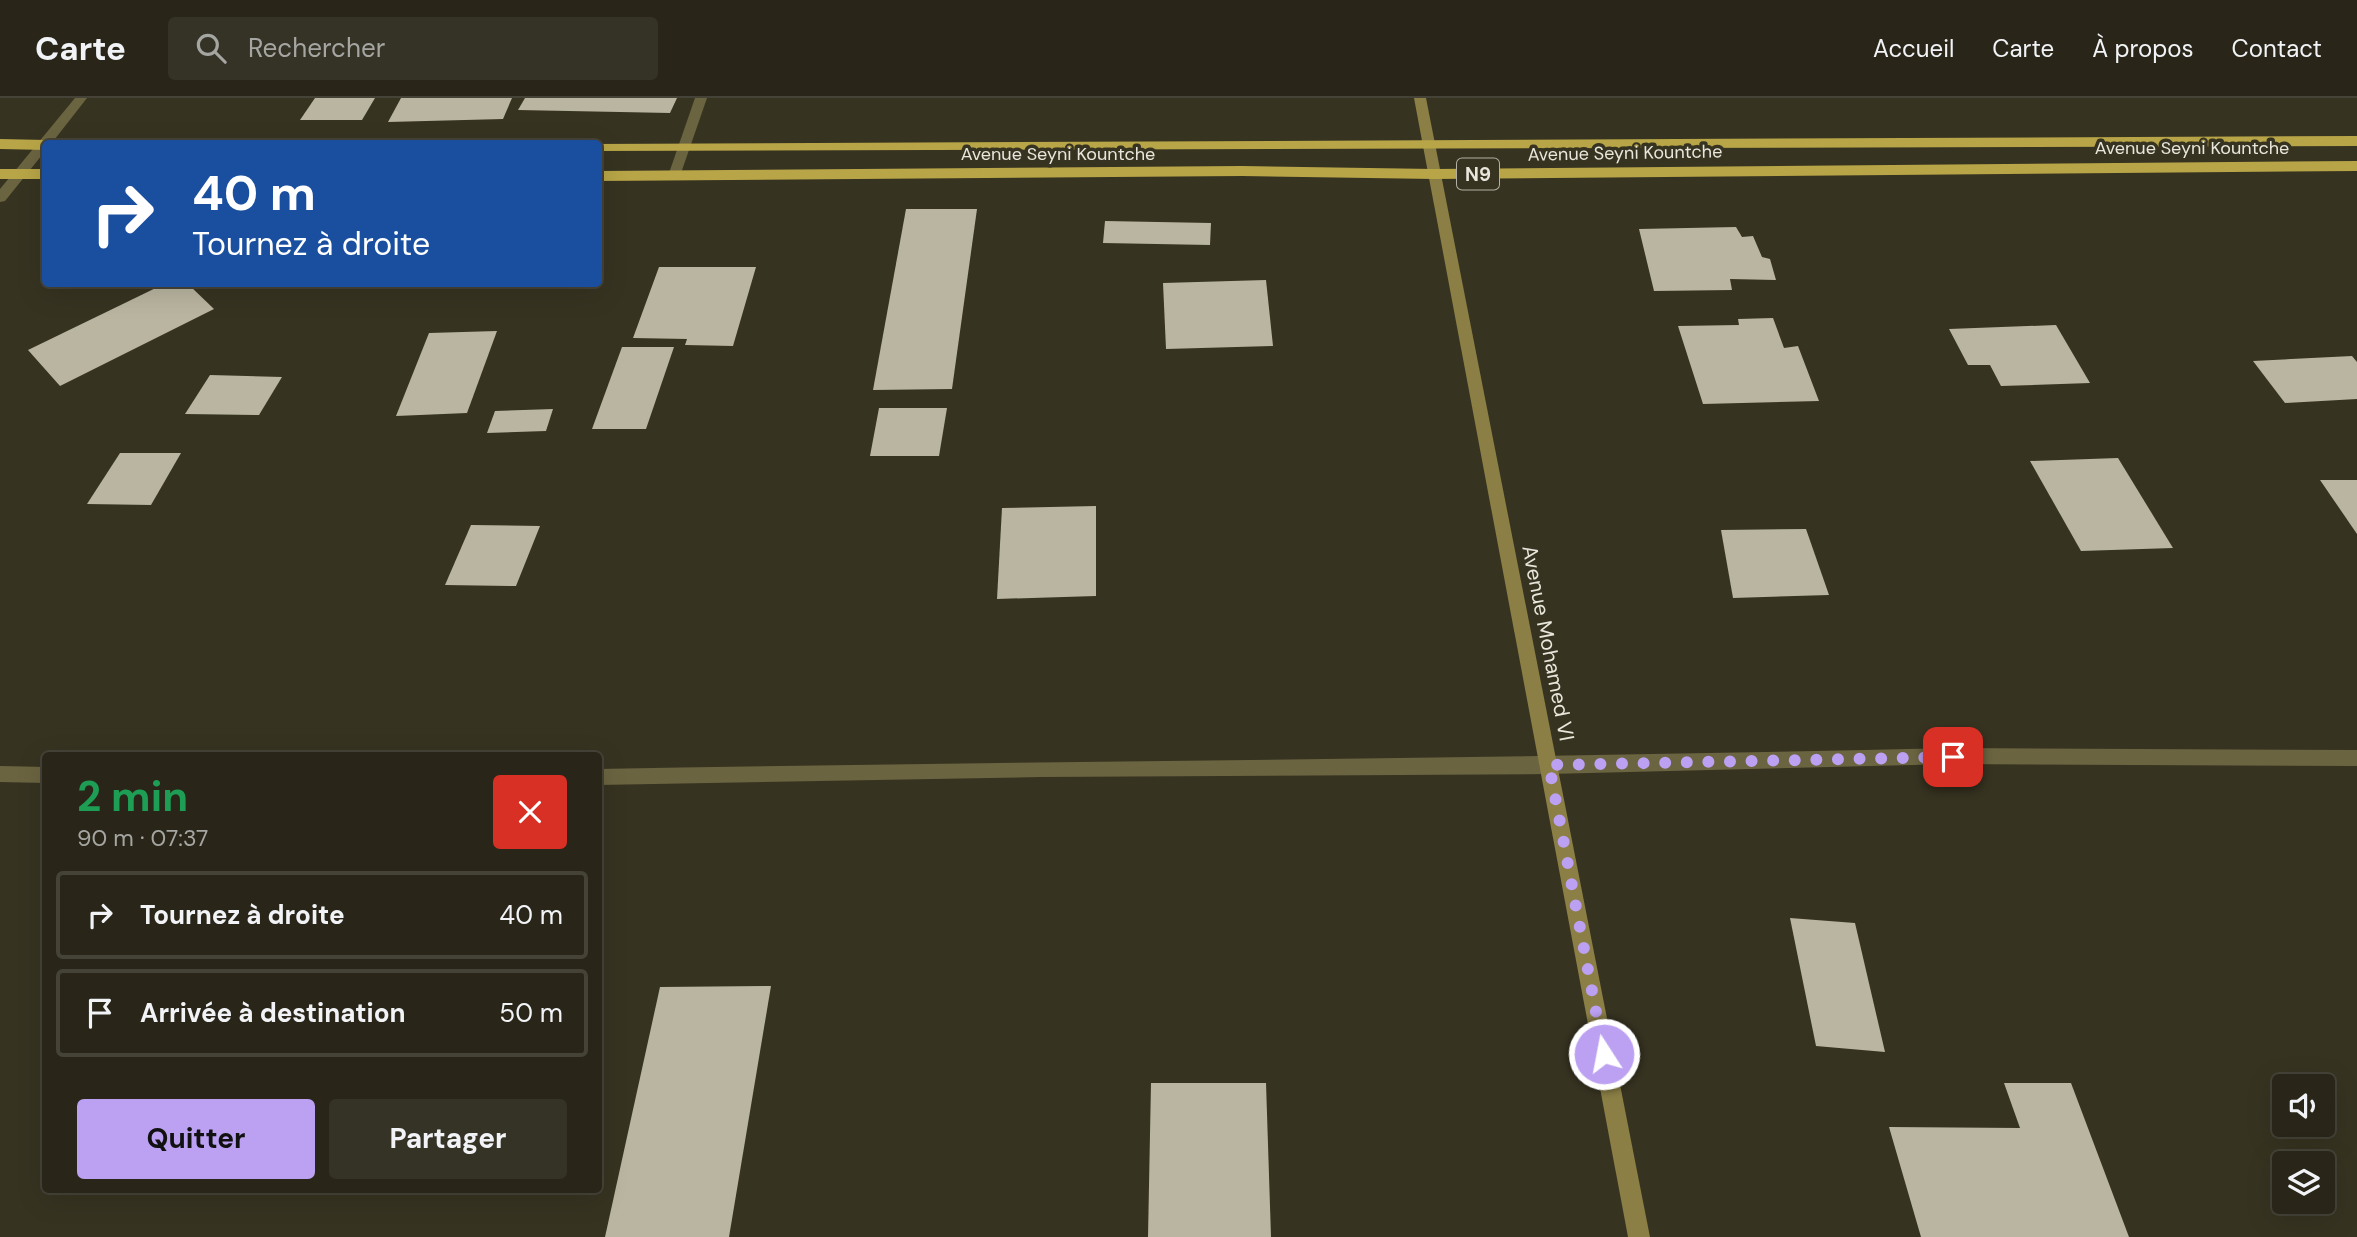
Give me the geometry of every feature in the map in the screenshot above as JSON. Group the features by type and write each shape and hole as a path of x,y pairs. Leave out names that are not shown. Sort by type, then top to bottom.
{"highway":[{"name":"Avenue Seyni Kountche","path":"602,146 2357,141"},
{"path":"1856,142 1866,169"},
{"path":"0,144 42,145"},
{"name":"Avenue Seyni Kountche","path":"602,176 1242,171 1434,174 2357,166"},
{"path":"0,174 42,174"}],"street":[{"path":"48,140 81,98"},
{"path":"674,176 701,98"},
{"name":"Avenue Mohamed VI","path":"1420,98 1639,1237"},
{"path":"0,198 42,147"},
{"path":"602,777 1953,757 2357,758"},
{"path":"0,774 42,775"}],"building":[{"path":"315,98 375,98 362,120 300,120"},
{"path":"401,98 512,98 503,119 388,122"},
{"path":"525,98 677,98 670,113 518,110"},
{"path":"906,209 977,209 952,389 873,390"},
{"path":"1105,221 1211,223 1210,245 1103,243"},
{"path":"1736,227 1742,237 1753,236 1762,257 1770,259 1776,280 1730,279 1732,290 1654,291 1639,229"},
{"path":"659,267 756,267 733,346 685,345 687,339 633,338"},
{"path":"1266,280 1273,346 1166,349 1163,283"},
{"path":"158,287 191,287 214,309 60,386 28,350"},
{"path":"1773,318 1784,348 1798,346 1819,401 1703,404 1678,326 1739,325 1738,319"},
{"path":"2056,325 2090,383 2001,386 1990,365 1968,365 1949,329"},
{"path":"497,331 467,413 396,416 429,333"},
{"path":"622,347 674,347 646,429 592,429"},
{"path":"2352,356 2357,362 2357,399 2285,403 2253,361"},
{"path":"210,375 282,377 259,415 185,414"},
{"path":"879,408 947,408 939,456 870,456"},
{"path":"553,409 546,431 487,433 495,411"},
{"path":"120,453 181,453 151,505 87,504"},
{"path":"2118,458 2173,548 2081,551 2030,461"},
{"path":"2320,480 2357,480 2357,534"},
{"path":"1096,506 1096,596 997,599 1002,508"},
{"path":"471,525 540,526 516,586 445,585"},
{"path":"1806,529 1829,595 1733,598 1721,530"},
{"path":"1790,918 1855,923 1885,1052 1816,1046"},
{"path":"771,986 729,1237 605,1237 660,987"},
{"path":"1151,1083 1266,1083 1271,1237 1148,1237"},
{"path":"2004,1083 2071,1083 2129,1237 1921,1237 1889,1127 2020,1128"}],"route":[{"path":"1604,1054 1549,765 1953,757"}]}
